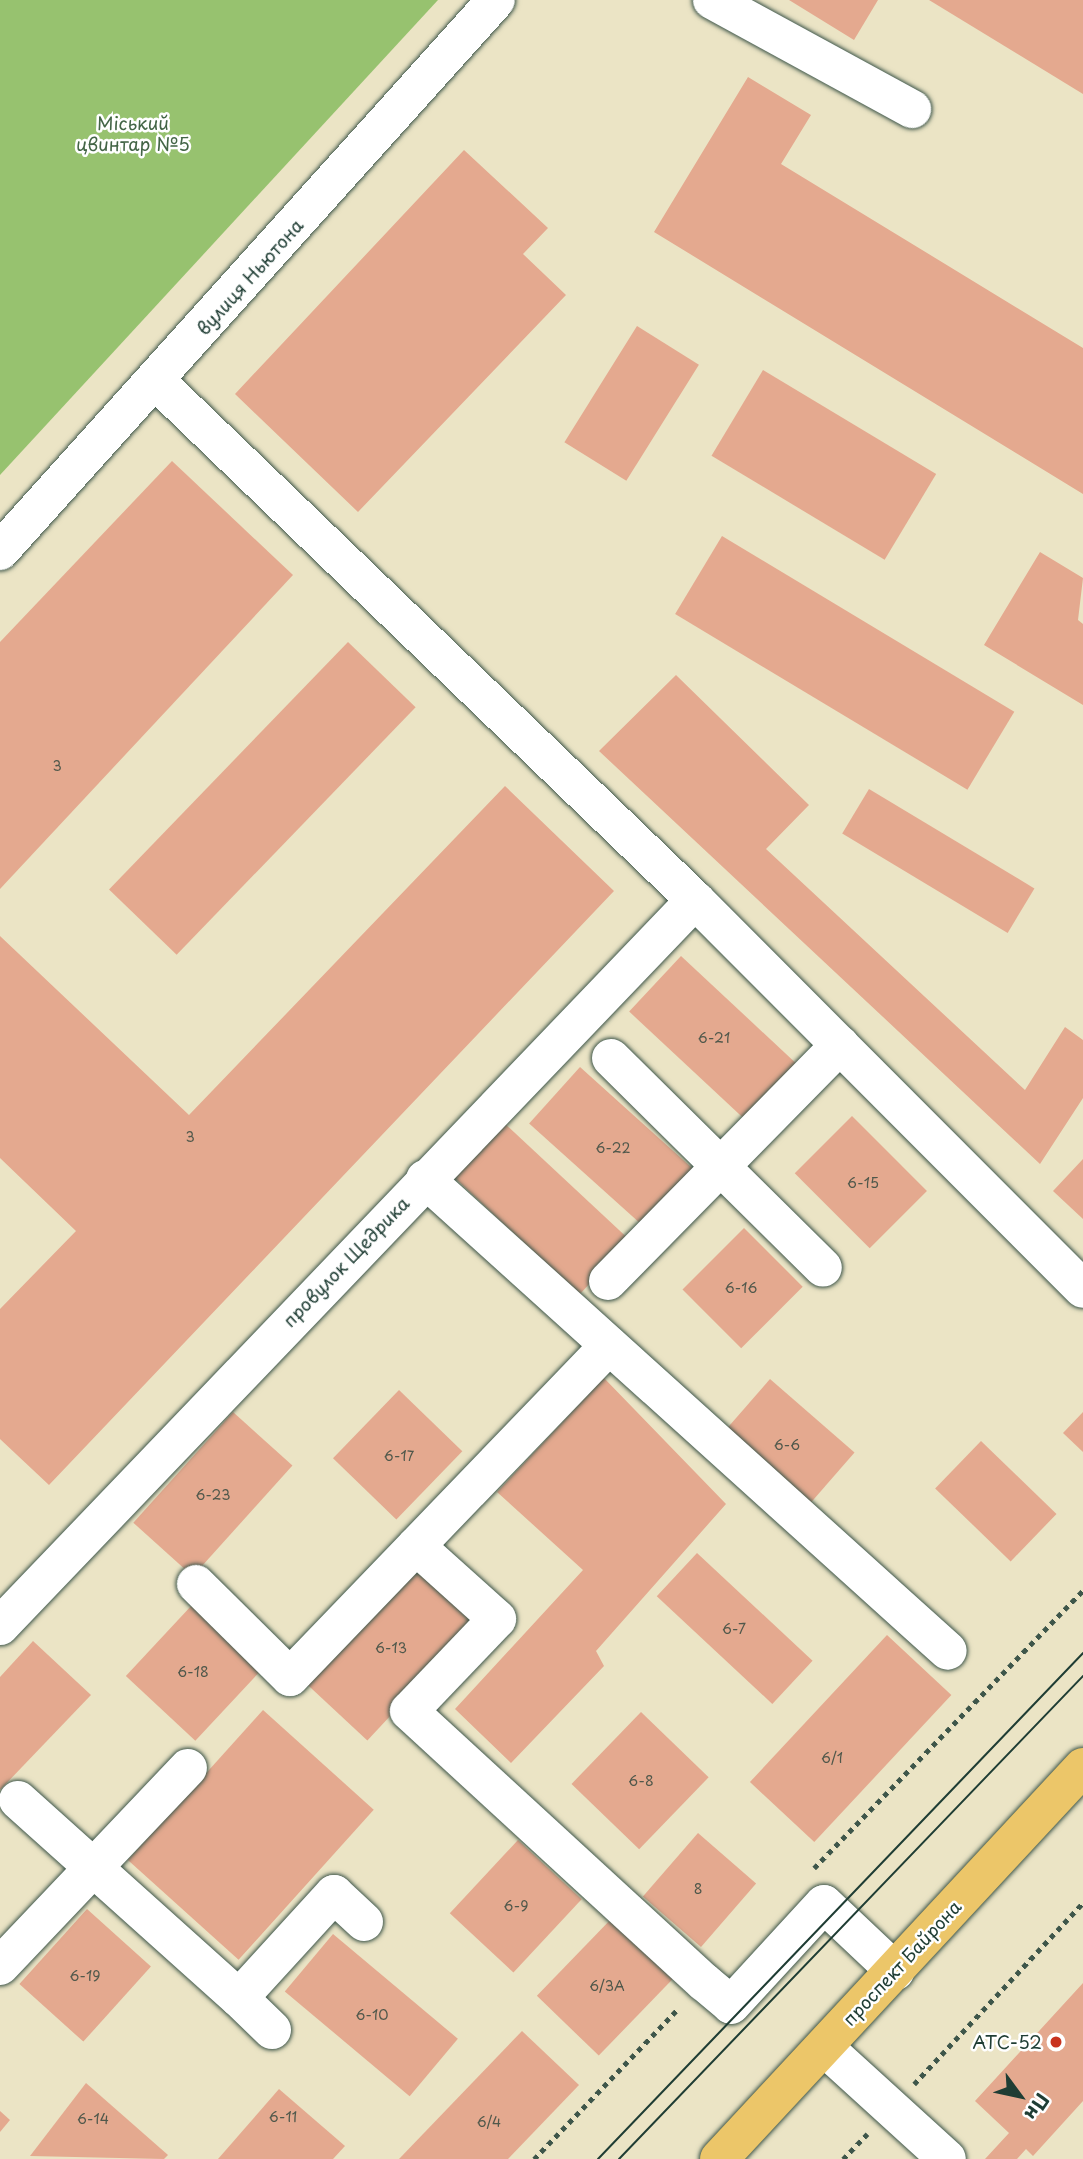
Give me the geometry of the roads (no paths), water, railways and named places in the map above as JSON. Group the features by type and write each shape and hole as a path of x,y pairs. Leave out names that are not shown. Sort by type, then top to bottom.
{"main road":[{"name":"проспект Байрона","path":"719,2159 1083,1767"}],"street":[{"name":"вулиця Ньютона","path":"0,551 158,382 496,0"},
{"path":"712,0 912,109"},
{"path":"158,382 695,900 1083,1289"},
{"name":"провулок Щедрика","path":"0,1626 425,1179 695,900"},
{"path":"608,1281 840,1045"},
{"path":"611,1058 823,1268"},
{"path":"425,1179 948,1651"},
{"path":"196,1584 290,1676 610,1346"},
{"path":"416,1546 497,1619 410,1711 704,1982 731,2005 824,1904 895,1970"},
{"path":"0,1966 188,1768"},
{"path":"18,1800 272,2030"},
{"path":"239,1998 334,1894 365,1922"},
{"path":"824,2047 947,2159"}],"tram line":[{"path":"598,2159 1083,1653"},
{"path":"619,2159 1083,1676"}],"place":[{"name":"АТС-52","path":"1056,2042"}],"park label":[{"name":"Міський цвинтар №5","path":"133,134"}]}
